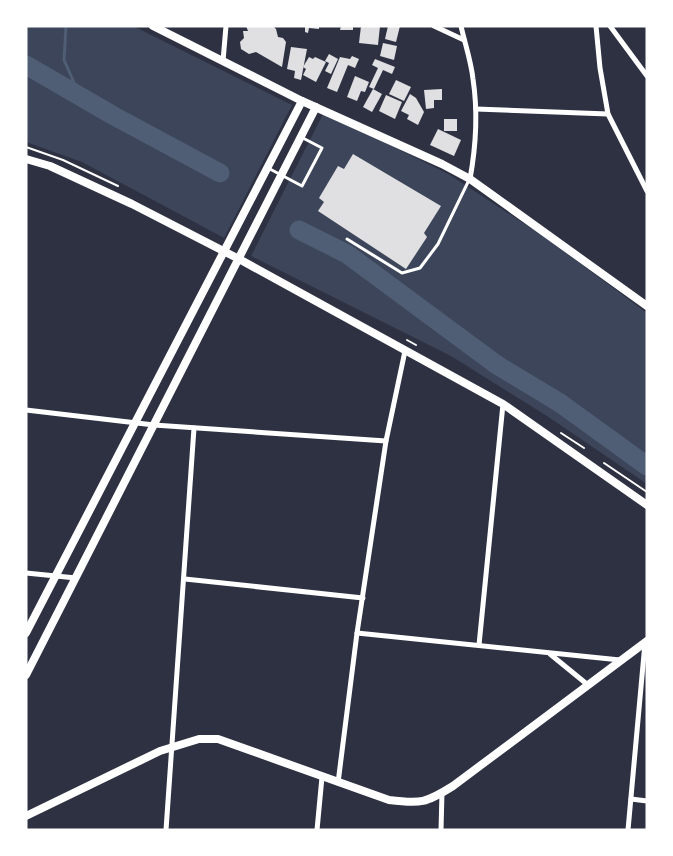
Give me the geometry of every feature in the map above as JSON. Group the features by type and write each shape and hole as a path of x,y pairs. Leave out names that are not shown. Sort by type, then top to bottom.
{"street":[{"path":"152,26 302,101 470,179 647,306"},
{"path":"223,61 226,26"},
{"path":"434,26 464,40"},
{"path":"461,26 473,78 476,109 475,151 470,179"},
{"path":"596,26 600,68 608,114 647,191"},
{"path":"610,26 647,76"},
{"path":"26,633 302,101"},
{"path":"26,675 316,107"},
{"path":"476,109 608,114"},
{"path":"26,160 50,166 114,195 240,258 503,404 647,505"},
{"path":"338,783 357,632 386,441 405,351"},
{"path":"479,645 503,404"},
{"path":"26,410 154,425 386,441"},
{"path":"166,830 194,428"},
{"path":"26,573 76,578"},
{"path":"184,579 363,598"},
{"path":"357,632 620,660"},
{"path":"26,816 160,752 199,739 218,739 389,800 414,803 432,799 646,642"},
{"path":"628,830 646,642"},
{"path":"550,653 588,685"},
{"path":"317,830 322,777"},
{"path":"441,830 442,792"},
{"path":"631,800 647,801"}],"lane":[{"path":"267,167 302,186 322,148 301,137"},
{"path":"348,239 402,273 420,268 438,244 470,179"}],"shaded area":[{"path":"26,26 133,26 292,105 224,238 82,162 26,142"},
{"path":"324,112 450,175 546,238 647,313 647,484 547,416 451,356 251,256"}],"building":[{"path":"246,26 273,26 276,29 278,37 283,38 286,42 282,67 256,52 249,54 241,49 240,42 244,38 243,31 248,31"},
{"path":"305,26 319,26 319,29 309,28 308,33 305,32"},
{"path":"341,26 353,26 353,30 340,30"},
{"path":"361,26 380,26 378,45 359,43"},
{"path":"388,26 400,26 396,42 385,39"},
{"path":"383,43 397,46 394,60 380,56"},
{"path":"291,47 307,49 301,80 294,78 295,71 287,69"},
{"path":"329,54 338,59 331,74 325,71 329,63 325,61"},
{"path":"352,56 359,59 355,68 348,65 337,92 327,88 340,57 350,59"},
{"path":"309,57 313,59 315,57 326,62 316,82 303,75 306,69 303,67"},
{"path":"375,59 395,67 392,74 383,70 374,89 369,87 378,68 372,65"},
{"path":"355,76 369,82 365,92 361,91 357,101 347,97"},
{"path":"396,80 411,87 404,101 389,94"},
{"path":"373,89 382,94 372,112 363,107"},
{"path":"442,89 442,100 434,100 434,108 426,109 424,90"},
{"path":"410,94 416,98 424,112 418,125 407,119 409,115 401,111"},
{"path":"386,95 402,102 395,119 379,111"},
{"path":"444,119 457,119 457,131 444,131"},
{"path":"438,129 461,140 454,156 430,145"},
{"path":"353,154 441,206 424,233 427,237 406,269 318,211 324,202 319,198 338,166 344,169"}],"waterway":[{"path":"66,26 64,60 80,96"},
{"path":"26,65 114,116 220,173"},
{"path":"299,230 347,254 497,365 560,403 647,466"}]}
